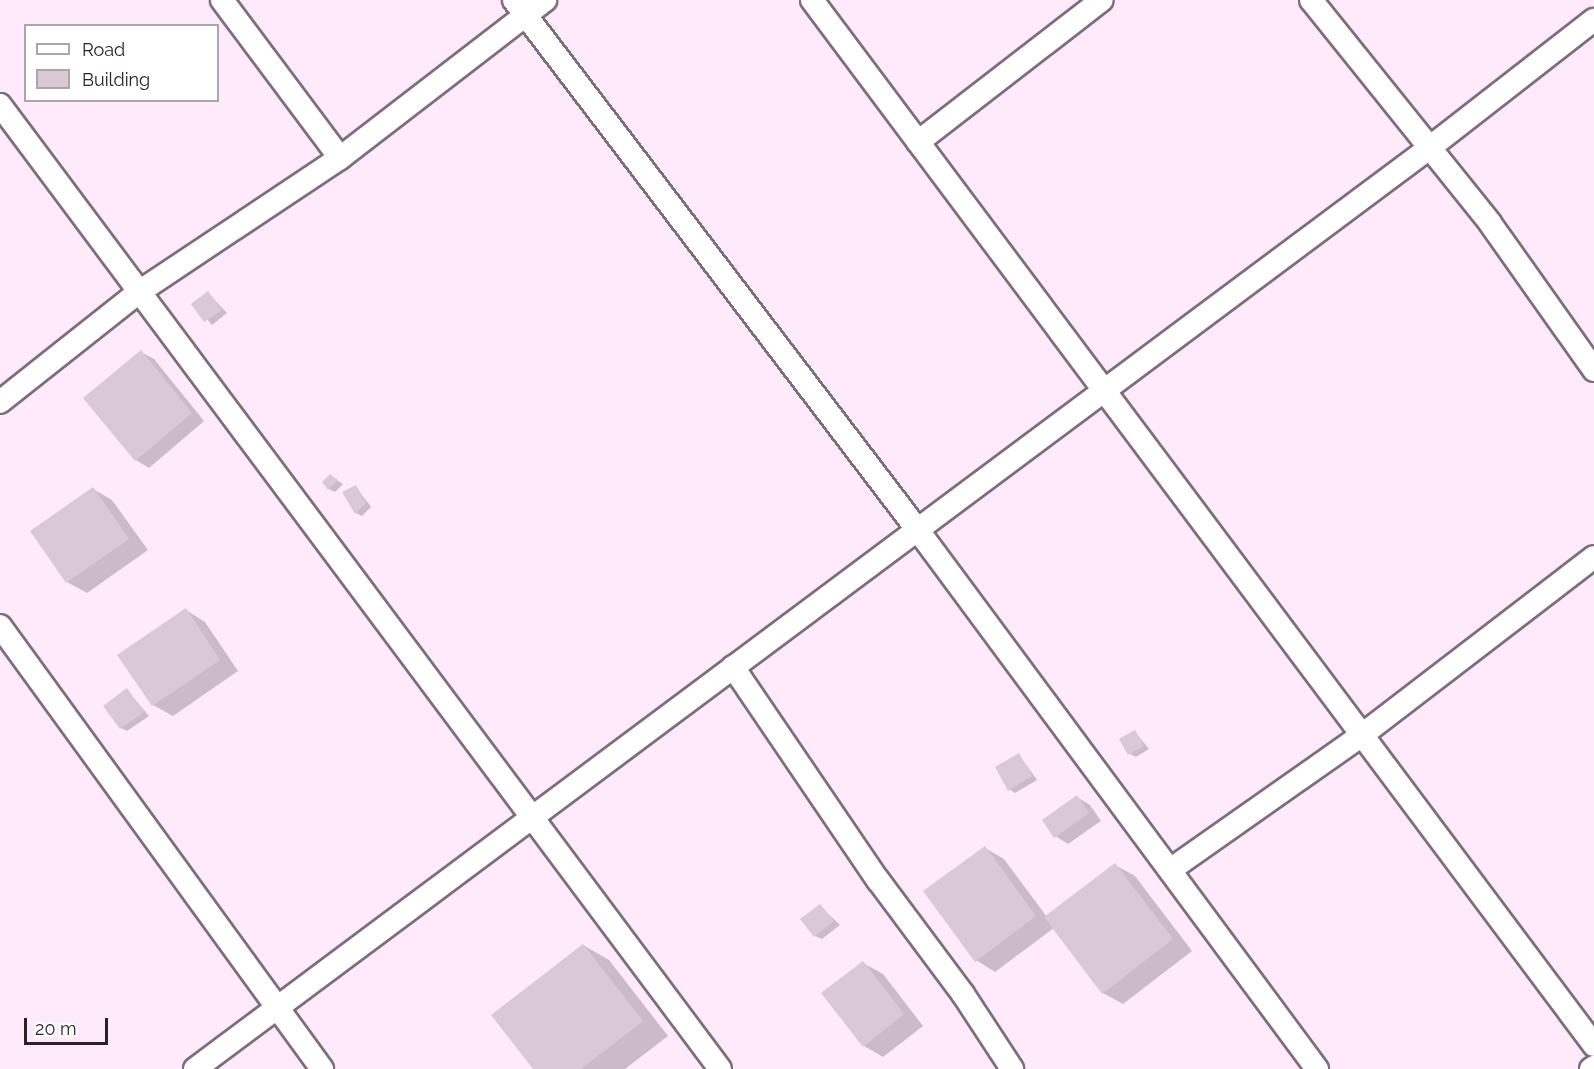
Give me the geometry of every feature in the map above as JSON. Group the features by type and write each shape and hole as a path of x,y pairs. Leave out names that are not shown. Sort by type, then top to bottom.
{"street":[{"path":"222,0 340,158"},
{"path":"0,402 139,292 340,158 520,8 545,0"},
{"path":"812,0 1594,1045"},
{"path":"918,142 1102,0"},
{"path":"1311,0 1428,149 1490,223 1594,370"},
{"path":"520,8 916,529 1317,1069"},
{"path":"195,1069 276,1006 532,818 1103,389 1428,149 1594,20"},
{"path":"0,105 720,1069"},
{"path":"1170,870 1362,735 1594,556"},
{"path":"0,626 322,1069"},
{"path":"733,667 878,880 963,994 1012,1069"}],"building":[{"path":"208,291 222,310 204,322 191,304"},
{"path":"141,350 192,413 135,461 83,398"},
{"path":"330,474 338,480 328,490 322,482"},
{"path":"356,485 366,503 355,514 342,492"},
{"path":"93,487 129,539 66,583 30,531"},
{"path":"186,608 220,660 152,706 117,655"},
{"path":"127,688 144,712 120,729 103,706"},
{"path":"1135,730 1144,746 1128,755 1119,739"},
{"path":"1019,753 1032,776 1008,791 995,767"},
{"path":"1077,795 1089,813 1054,838 1042,820"},
{"path":"985,846 1036,916 975,962 923,891"},
{"path":"1115,863 1173,939 1102,994 1044,917"},
{"path":"820,904 834,921 814,937 800,919"},
{"path":"583,944 643,1021 581,1069 533,1069 491,1015"},
{"path":"863,961 904,1014 863,1047 821,993"}]}
